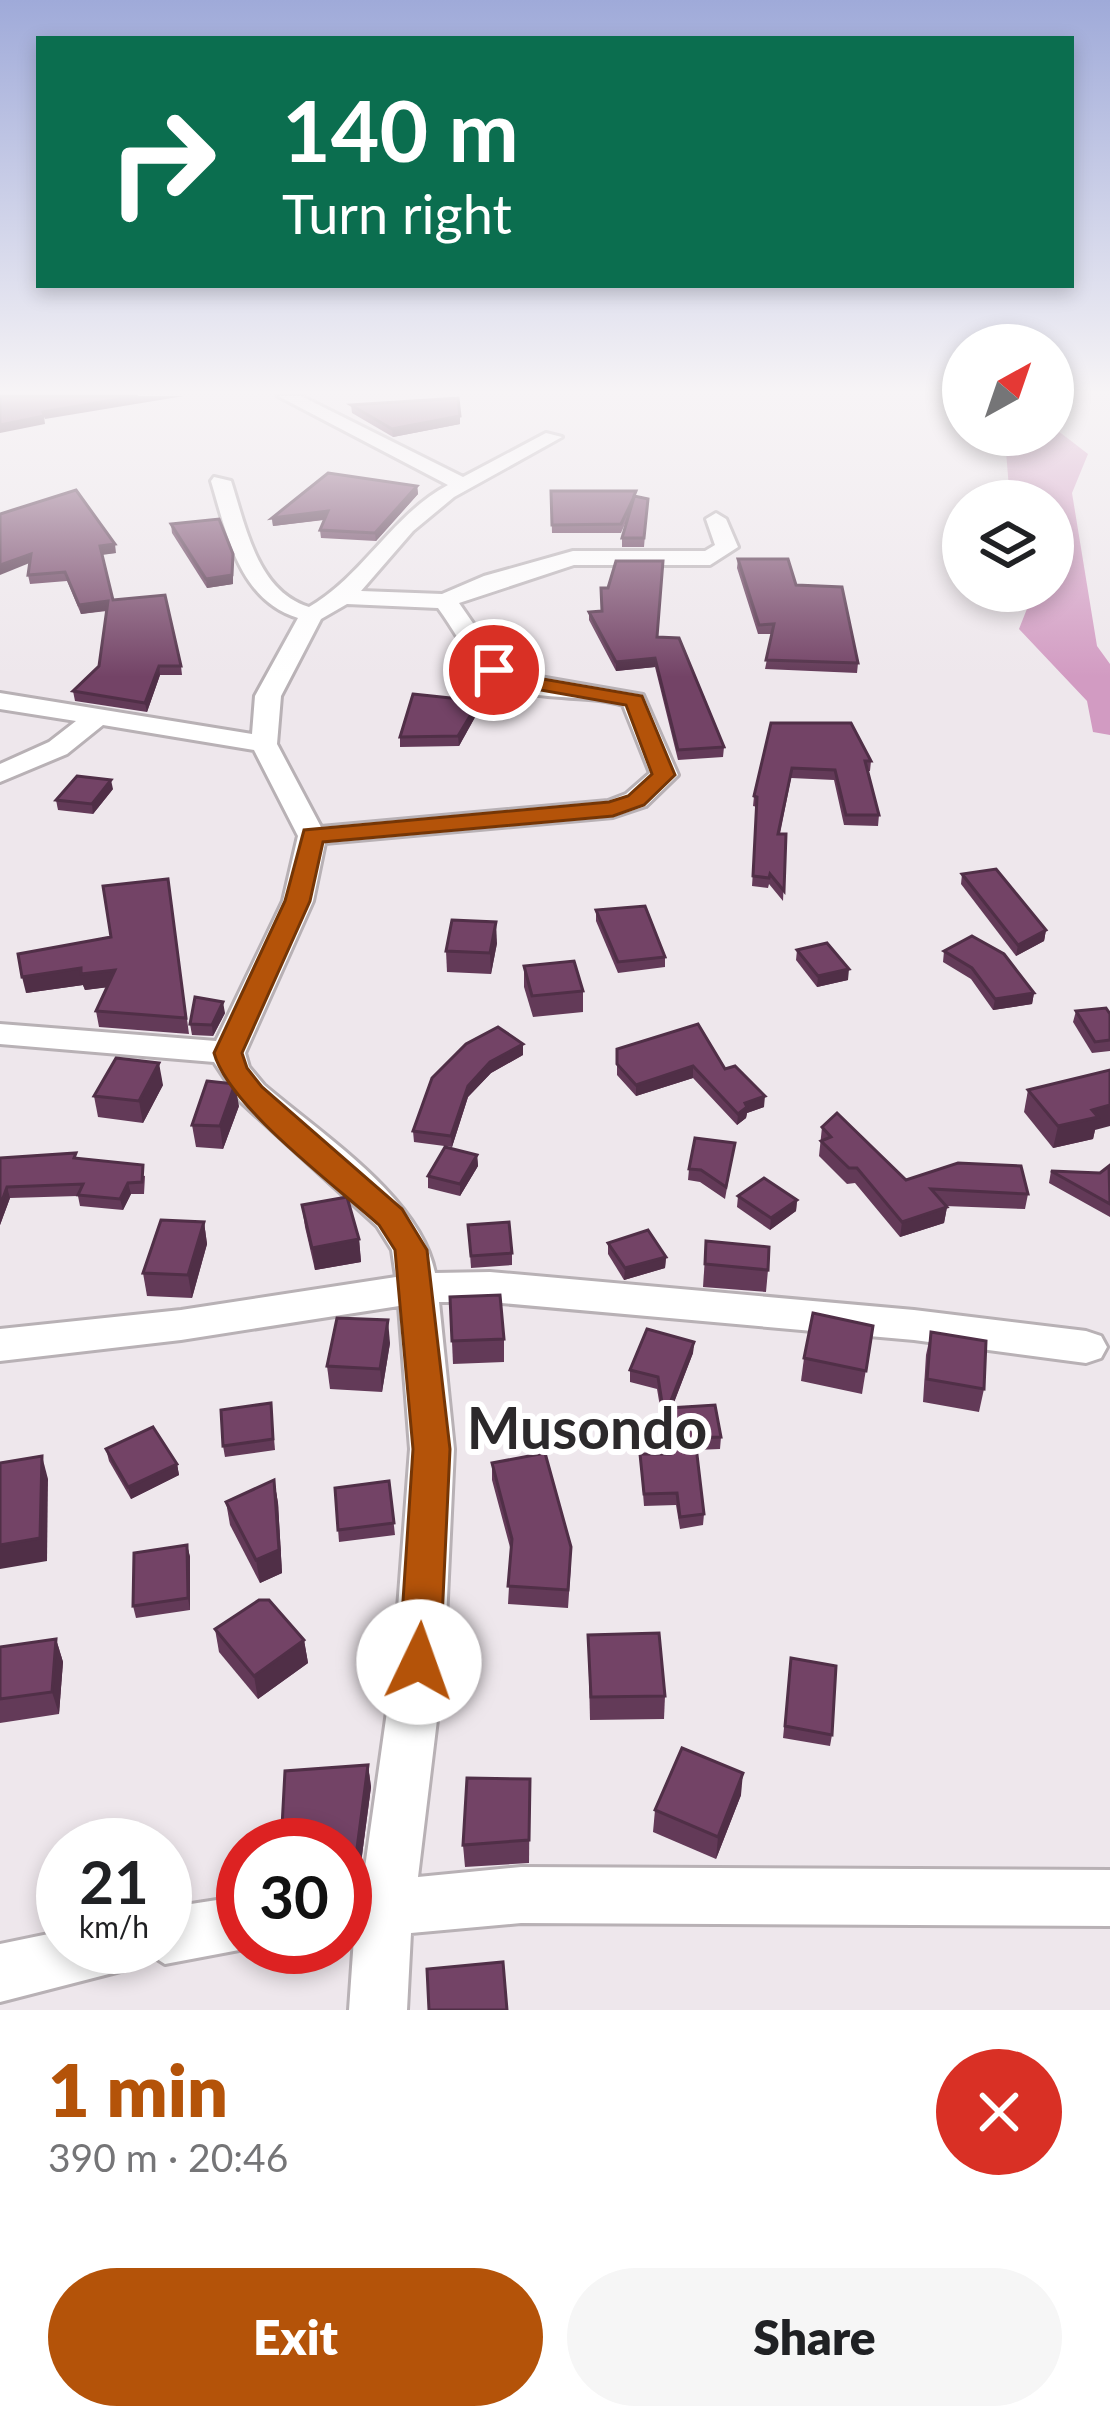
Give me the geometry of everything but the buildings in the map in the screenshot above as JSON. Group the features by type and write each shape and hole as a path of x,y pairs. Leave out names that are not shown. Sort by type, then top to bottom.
{"street":[{"path":"224,490 262,588 283,608 312,615"},
{"path":"372,1880 419,1662 432,1449 418,1288 411,1250 391,1217 252,1094 233,1070 228,1053 298,901 312,836 264,744 268,696 312,615 343,597 406,527 452,490"},
{"path":"343,597 445,601 492,581 573,558 687,560 722,555 727,547 716,519"},
{"path":"312,836 613,809 636,800 664,775 634,700 508,679 494,670 445,601"},
{"path":"0,700 264,744"},
{"path":"0,774 58,748 96,718"},
{"path":"0,1034 228,1053"},
{"path":"0,1345 181,1325 418,1288 490,1287 914,1325 1086,1347"},
{"path":"372,1907 521,1894 1110,1898"},
{"path":"372,1940 378,2010"},
{"path":"0,1973 36,1965"}],"shaded area":[{"path":"1074,505 1097,646 1110,664 1110,735 1093,732 1087,701 1019,629 1026,612 1074,612"}],"district":[{"name":"Musondo","path":"587,1429"}],"route":[{"path":"419,1662 432,1449 411,1250 391,1217 252,1094 233,1070 228,1053 298,901 312,836 613,809 636,800 664,775 640,705 634,700 610,692 508,679 494,670"}]}
